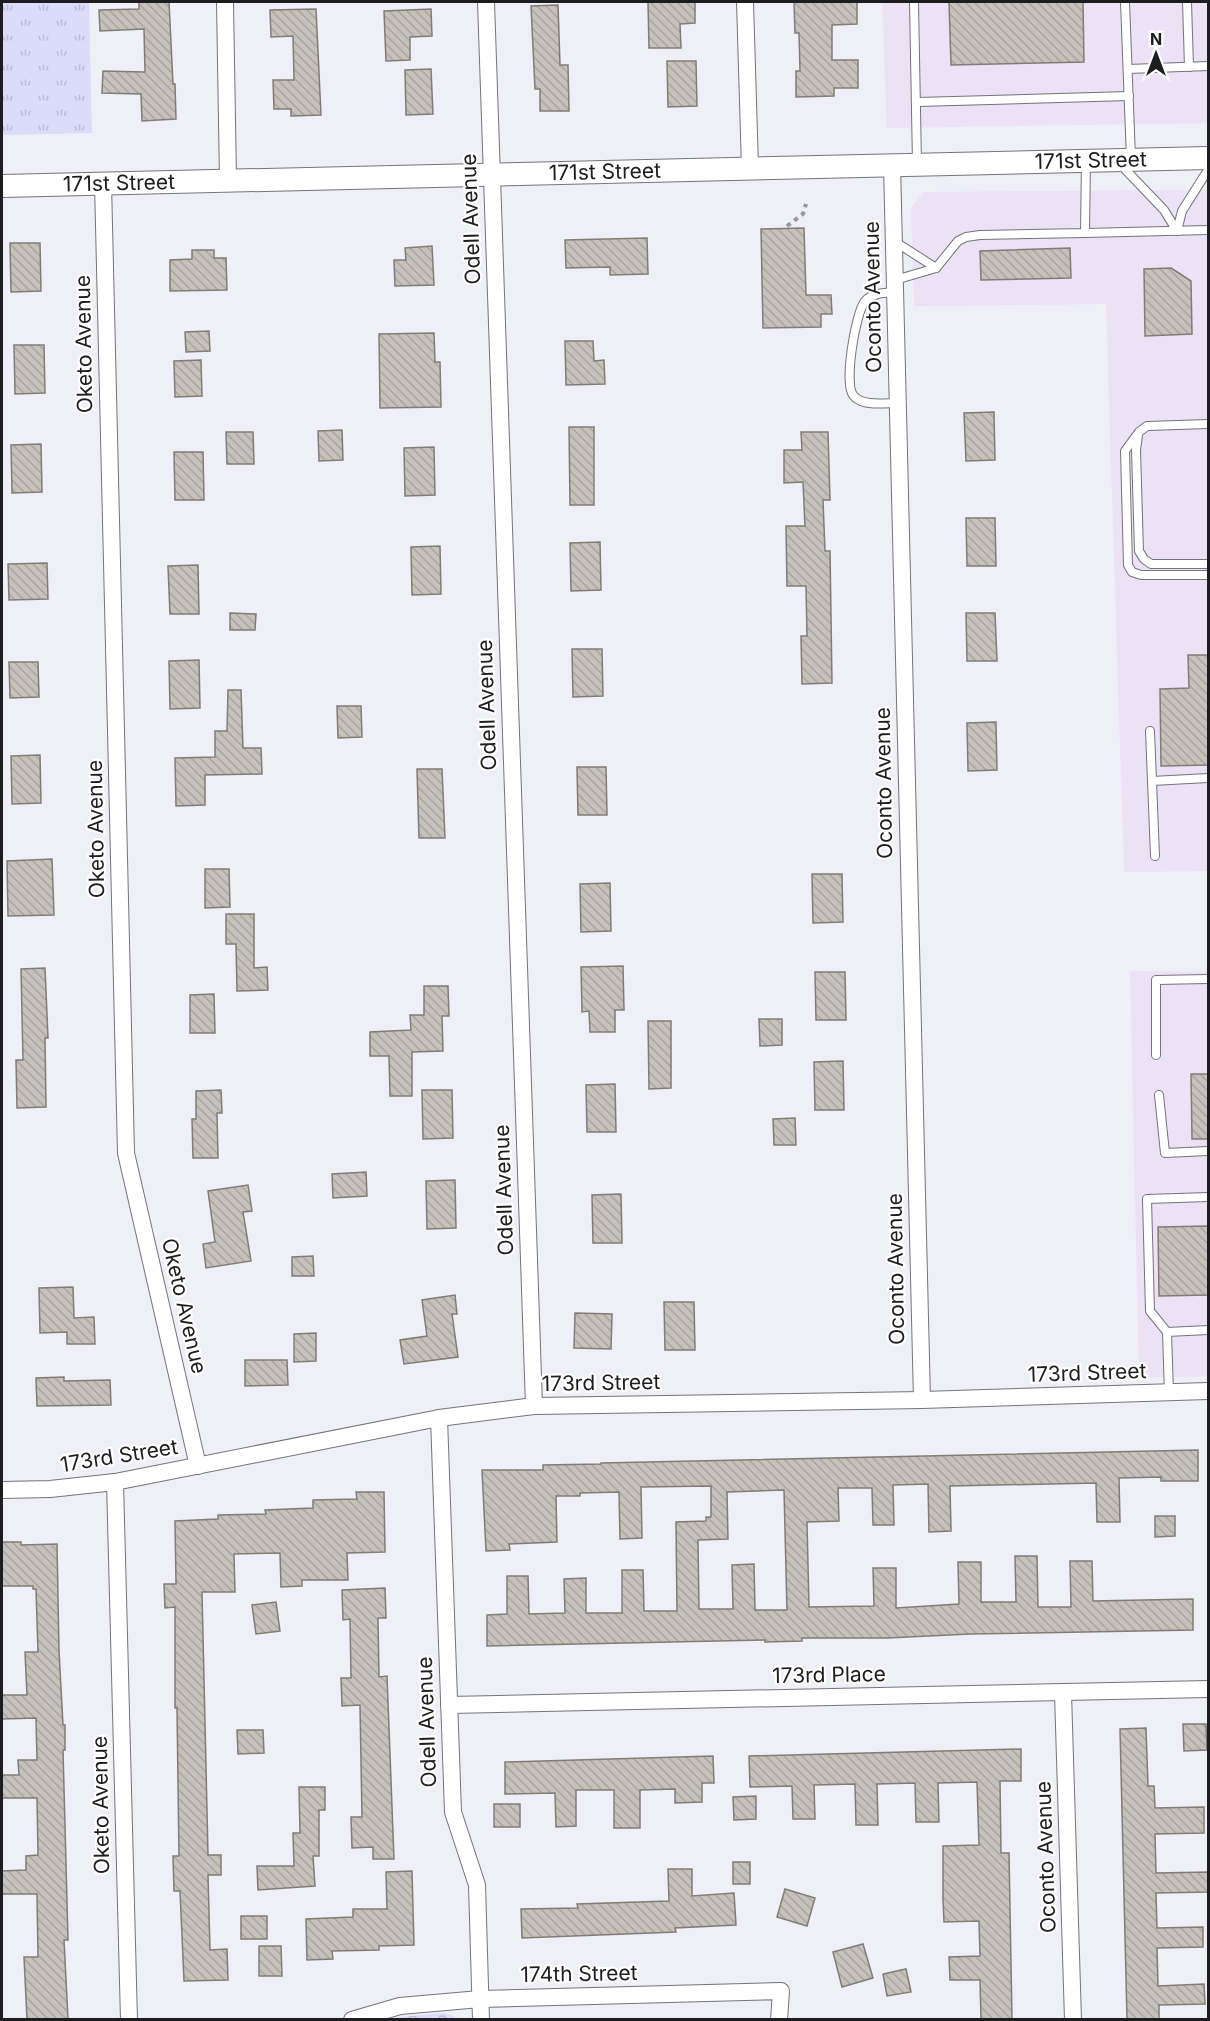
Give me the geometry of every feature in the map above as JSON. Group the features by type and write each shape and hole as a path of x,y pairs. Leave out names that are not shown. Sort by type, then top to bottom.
{"street":[{"path":"225,2 228,180"},
{"name":"Odell Avenue","path":"486,2 534,1406"},
{"path":"745,2 750,168"},
{"name":"171st Street","path":"2,186 1209,158"},
{"name":"Oconto Avenue","path":"892,165 922,1400"},
{"name":"Oketo Avenue","path":"103,183 126,1153 198,1466"},
{"name":"173rd Street","path":"2,1490 50,1489 115,1482 439,1418 534,1406 922,1400 1209,1392"},
{"name":"Odell Avenue","path":"439,1418 453,1812 477,1885 481,2019"},
{"name":"Oketo Avenue","path":"115,1482 129,2019"},
{"name":"173rd Place","path":"449,1706 1209,1689"},
{"name":"Oconto Avenue","path":"1063,1693 1073,2019"},
{"name":"174th Street","path":"352,2019 400,2006 480,1999 781,1991 779,2019"}],"lane":[{"path":"914,2 917,165"},
{"path":"1125,2 1129,96 1124,160 1164,210 1177,231"},
{"path":"1187,2 1189,67"},
{"path":"1128,69 1209,66"},
{"path":"917,102 1129,96"},
{"path":"1085,233 1086,161"},
{"path":"1177,231 1182,211 1209,170"},
{"path":"898,403 866,403 854,397 849,387 854,329 864,302 872,296 936,268 958,241 980,235 1209,230"},
{"path":"894,241 936,268"},
{"path":"1209,424 1147,426 1139,432 1125,451 1128,565 1132,572 1141,575 1209,575"},
{"path":"1139,432 1136,450 1139,551 1144,559 1152,564 1209,564"},
{"path":"1150,730 1155,856"},
{"path":"1152,781 1209,778"},
{"path":"1156,1055 1156,980 1209,980"},
{"path":"1159,1095 1165,1152 1209,1151"},
{"path":"1169,1393 1167,1332 1150,1311 1147,1199 1209,1197"},
{"path":"1167,1332 1209,1330"}],"path":[{"path":"787,226 803,214 806,204"}],"shaded area":[{"path":"882,2 1208,2 1208,123 887,128"},
{"path":"1208,190 1208,871 1124,872 1106,304 914,306 911,208 924,192"},
{"path":"1130,971 1208,972 1208,1376 1139,1378"}],"green space":[{"path":"2,2 89,2 92,133 2,135"},
{"path":"442,2013 458,2019 369,2020"}],"building":[{"path":"139,2 169,2 176,119 142,121 141,94 102,93 103,71 145,72 144,29 100,31 99,10 139,9"},
{"path":"648,2 695,2 695,23 680,24 681,48 649,48"},
{"path":"794,2 857,2 857,24 832,25 832,60 858,60 858,88 834,88 834,96 796,97 796,71 800,71 799,33 795,33"},
{"path":"949,2 1083,2 1084,62 951,65"},
{"path":"558,5 560,65 568,65 569,111 540,111 540,89 535,89 531,6"},
{"path":"316,9 321,115 291,116 291,109 274,109 273,80 294,80 293,36 271,37 270,10"},
{"path":"431,9 432,36 410,37 410,60 386,61 384,11"},
{"path":"667,61 696,61 697,106 668,107"},
{"path":"431,69 433,114 406,115 405,70"},
{"path":"804,228 806,295 831,295 832,314 821,314 821,327 763,328 761,229"},
{"path":"647,238 648,274 610,275 610,267 566,268 565,240"},
{"path":"10,243 40,243 41,291 11,292"},
{"path":"432,246 434,285 395,286 394,260 406,260 405,248"},
{"path":"1070,248 1071,278 981,280 980,251"},
{"path":"192,250 214,250 214,258 226,258 227,290 170,291 170,260 192,259"},
{"path":"1171,268 1191,281 1192,334 1145,336 1144,269"},
{"path":"209,331 210,351 186,352 185,332"},
{"path":"434,333 435,362 440,362 441,407 380,408 379,334"},
{"path":"565,341 593,341 594,361 604,360 605,384 566,385"},
{"path":"14,345 44,345 45,393 15,394"},
{"path":"201,360 202,396 175,397 174,361"},
{"path":"994,412 995,460 966,461 964,413"},
{"path":"569,427 594,427 594,505 570,505"},
{"path":"342,430 343,460 319,461 318,431"},
{"path":"226,432 253,432 254,464 227,464"},
{"path":"801,432 828,432 830,500 823,500 825,551 830,551 832,683 802,684 801,636 807,636 806,586 787,586 786,526 805,526 803,482 784,483 784,450 802,450"},
{"path":"41,444 42,492 12,493 11,445"},
{"path":"434,447 435,495 405,496 404,448"},
{"path":"174,452 203,452 204,500 175,500"},
{"path":"966,518 995,518 996,566 967,566"},
{"path":"600,542 601,590 571,591 570,543"},
{"path":"440,546 441,594 412,595 411,547"},
{"path":"47,563 48,599 9,600 8,564"},
{"path":"198,565 199,614 170,614 168,566"},
{"path":"230,613 256,614 255,630 230,630"},
{"path":"966,613 995,613 997,661 967,661"},
{"path":"572,649 602,649 603,696 573,697"},
{"path":"1188,655 1209,655 1209,765 1161,766 1160,689 1189,688"},
{"path":"199,660 200,708 170,709 169,661"},
{"path":"9,662 38,662 39,697 10,698"},
{"path":"228,690 241,690 243,748 261,748 262,774 205,775 205,805 176,806 175,758 215,757 215,731 227,731"},
{"path":"337,706 361,706 362,737 338,738"},
{"path":"996,722 997,770 968,771 967,723"},
{"path":"40,755 41,803 12,804 11,756"},
{"path":"577,767 606,767 607,815 578,815"},
{"path":"417,769 442,769 445,838 419,838"},
{"path":"52,859 54,915 8,916 7,861"},
{"path":"205,869 229,869 230,907 205,908"},
{"path":"812,874 842,874 843,922 813,923"},
{"path":"610,883 611,931 581,932 580,884"},
{"path":"226,914 254,914 254,968 267,967 268,990 237,991 236,944 226,944"},
{"path":"623,966 624,1010 615,1010 615,1032 590,1032 589,1011 582,1012 581,967"},
{"path":"45,968 48,1038 45,1038 46,1107 17,1108 16,1060 23,1060 21,969"},
{"path":"815,972 845,972 846,1020 816,1020"},
{"path":"424,986 448,986 449,1016 442,1016 443,1051 412,1052 412,1096 390,1096 389,1056 370,1056 370,1032 411,1030 410,1015 424,1015"},
{"path":"214,994 215,1033 190,1033 190,995"},
{"path":"759,1019 782,1019 782,1045 760,1046"},
{"path":"648,1021 671,1021 671,1088 649,1089"},
{"path":"843,1061 844,1110 815,1110 814,1062"},
{"path":"1191,1074 1209,1074 1209,1139 1192,1139"},
{"path":"615,1084 616,1132 587,1132 586,1085"},
{"path":"221,1090 222,1113 217,1113 218,1158 193,1158 192,1119 196,1119 196,1091"},
{"path":"422,1090 452,1090 453,1138 423,1139"},
{"path":"795,1118 796,1145 774,1145 773,1119"},
{"path":"366,1172 367,1196 333,1198 332,1174"},
{"path":"455,1180 456,1228 427,1229 426,1181"},
{"path":"248,1185 252,1211 243,1212 251,1261 206,1268 203,1244 215,1242 208,1191"},
{"path":"621,1194 622,1243 593,1243 592,1195"},
{"path":"1209,1226 1209,1295 1159,1296 1158,1227"},
{"path":"313,1256 314,1276 292,1276 292,1257"},
{"path":"73,1287 74,1318 94,1317 95,1344 67,1344 67,1332 40,1333 39,1288"},
{"path":"455,1295 457,1314 452,1314 458,1357 404,1364 400,1340 427,1336 422,1300"},
{"path":"664,1302 694,1302 695,1350 665,1350"},
{"path":"575,1313 612,1314 611,1349 574,1348"},
{"path":"316,1333 316,1361 294,1362 294,1334"},
{"path":"245,1360 287,1360 288,1385 245,1386"},
{"path":"64,1377 64,1381 110,1380 111,1405 37,1406 36,1378"},
{"path":"1198,1450 1198,1481 1161,1481 1161,1477 1119,1478 1120,1522 1097,1522 1096,1483 950,1486 951,1531 929,1532 928,1484 893,1485 894,1525 873,1525 872,1488 838,1488 839,1521 807,1522 809,1607 874,1606 873,1568 896,1568 896,1608 959,1604 958,1562 981,1562 981,1602 1016,1602 1015,1556 1037,1556 1038,1607 1071,1607 1070,1561 1092,1561 1093,1601 1193,1599 1193,1630 802,1638 802,1641 765,1642 765,1640 487,1646 487,1615 507,1614 507,1576 528,1576 529,1614 565,1613 564,1579 586,1578 586,1613 622,1613 622,1570 643,1570 644,1611 677,1611 676,1522 706,1521 706,1517 711,1517 711,1486 641,1487 642,1538 620,1539 619,1492 556,1496 557,1542 509,1544 510,1550 486,1551 482,1470 543,1470 543,1465","holes":["784,1490 787,1610 755,1610 754,1564 732,1565 733,1609 699,1609 698,1540 728,1539 727,1492"]},
{"path":"356,1492 384,1492 385,1552 347,1553 348,1580 302,1580 302,1586 281,1587 280,1553 234,1554 235,1592 202,1592 208,1855 221,1855 221,1875 208,1875 210,1950 227,1949 228,1980 184,1981 180,1891 174,1891 173,1856 179,1856 175,1607 165,1608 164,1584 176,1584 175,1521 218,1519 218,1515 266,1514 265,1510 313,1508 313,1500 357,1499"},
{"path":"1155,1516 1175,1516 1175,1536 1155,1537"},
{"path":"2,1542 21,1542 21,1545 57,1544 59,1651 63,1725 65,1725 65,1750 63,1750 68,1940 64,1940 68,2019 27,2019 24,1957 38,1957 37,1894 2,1894 2,1871 26,1870 26,1856 38,1855 37,1798 2,1798 2,1775 19,1775 18,1760 37,1760 36,1718 2,1719 2,1695 27,1695 25,1652 38,1652 36,1589 33,1589 33,1586 2,1586"},
{"path":"385,1588 386,1618 378,1618 379,1677 387,1676 394,1859 373,1859 373,1847 352,1848 351,1817 362,1817 360,1705 342,1706 341,1678 351,1678 350,1619 343,1620 342,1590"},
{"path":"276,1602 280,1631 256,1634 252,1605"},
{"path":"1183,1724 1206,1724 1207,1750 1184,1751"},
{"path":"1146,1728 1148,1786 1154,1786 1155,1808 1204,1807 1204,1833 1155,1834 1156,1873 1209,1872 1209,1892 1156,1893 1157,1928 1203,1927 1203,1947 1157,1948 1158,1986 1204,1984 1205,2004 1159,2005 1159,2019 1127,2019 1120,1729"},
{"path":"237,1730 263,1730 264,1753 238,1754"},
{"path":"1021,1749 1021,1781 1000,1781 1001,1853 1009,1853 1012,2019 981,2019 980,1980 950,1980 949,1957 980,1956 979,1921 944,1922 943,1899 943,1846 979,1845 977,1782 938,1783 939,1822 916,1822 915,1783 877,1784 878,1825 856,1825 855,1784 814,1785 815,1819 793,1819 792,1786 750,1787 749,1756"},
{"path":"713,1756 714,1783 702,1783 702,1802 675,1803 675,1789 640,1790 640,1828 614,1828 614,1790 576,1790 576,1826 556,1827 555,1793 505,1794 505,1762"},
{"path":"299,1787 325,1787 325,1810 319,1810 319,1856 313,1856 315,1886 258,1890 257,1866 294,1866 293,1833 300,1833"},
{"path":"756,1796 756,1819 734,1820 733,1797"},
{"path":"494,1804 520,1804 520,1827 494,1827"},
{"path":"733,1862 750,1862 750,1884 733,1884"},
{"path":"668,1869 692,1869 692,1896 734,1893 736,1925 675,1928 676,1932 522,1938 521,1909 578,1908 577,1904 669,1901"},
{"path":"412,1871 414,1945 379,1946 379,1950 332,1951 333,1959 307,1960 306,1919 353,1917 353,1909 387,1909 386,1872"},
{"path":"785,1889 815,1898 807,1926 777,1917"},
{"path":"241,1916 267,1916 267,1939 241,1939"},
{"path":"863,1944 873,1978 842,1987 833,1952"},
{"path":"259,1946 281,1946 282,1976 259,1976"},
{"path":"906,1969 911,1992 887,1996 883,1974"}]}
